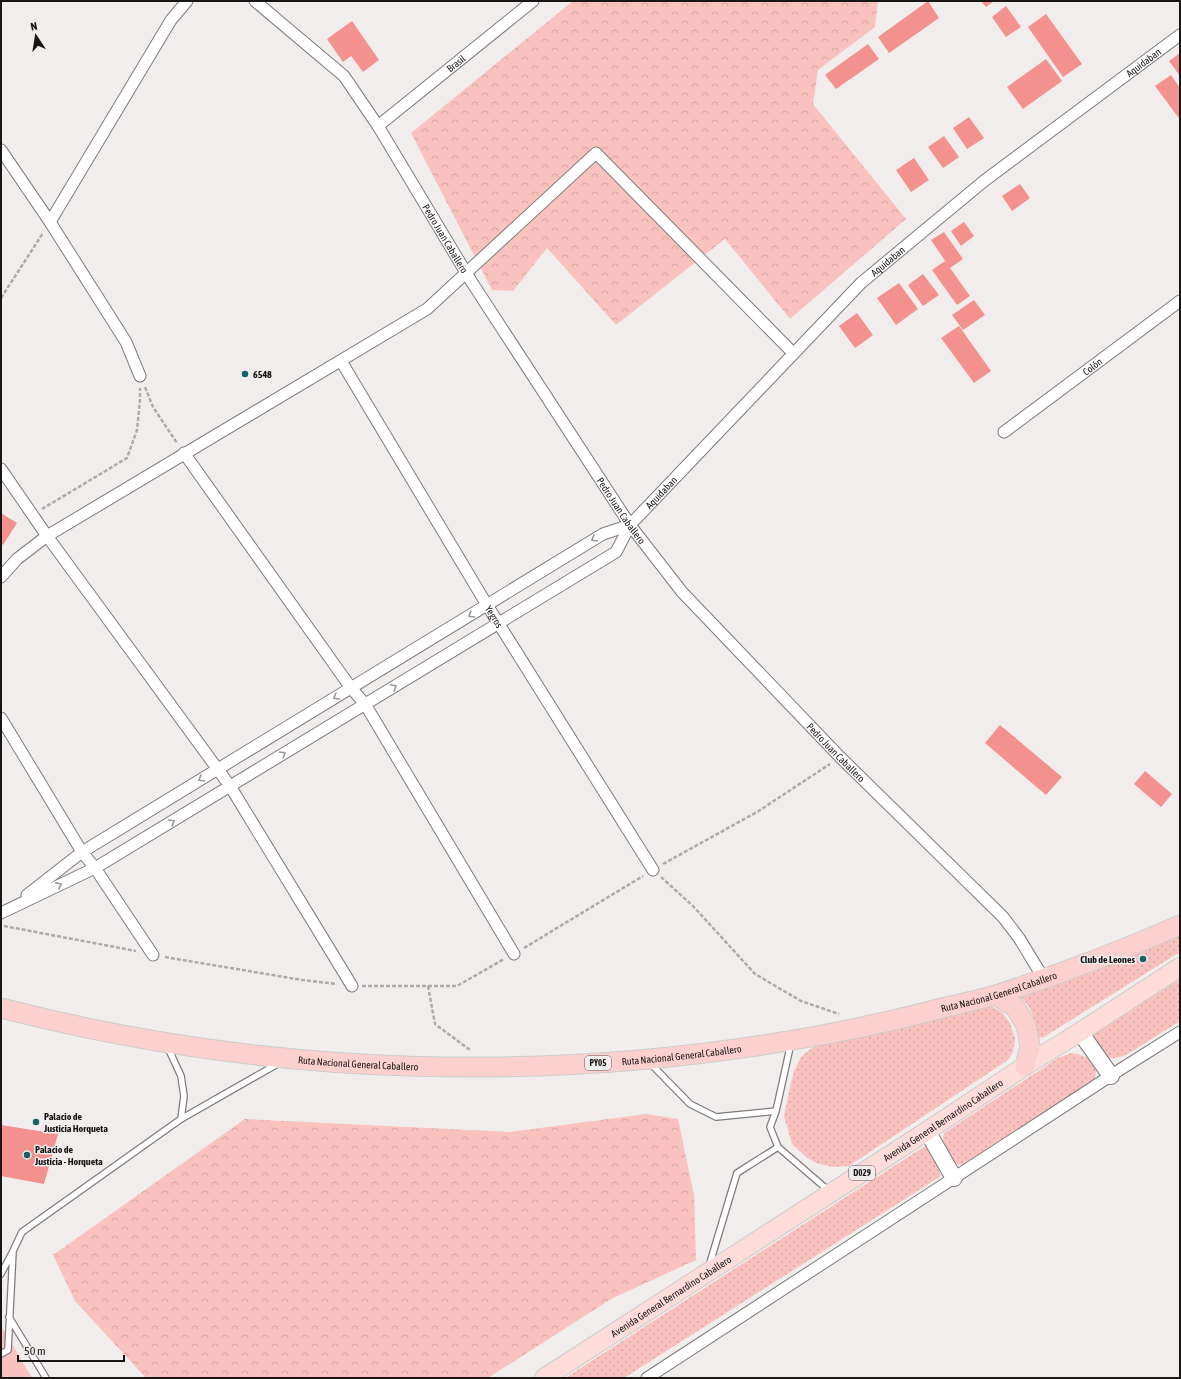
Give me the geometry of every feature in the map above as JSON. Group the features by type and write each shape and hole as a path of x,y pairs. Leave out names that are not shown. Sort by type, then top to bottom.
{"highway":[{"name":"Ruta Nacional General Caballero","path":"1,1008 150,1040 214,1050 287,1058 392,1065 492,1067 564,1065 646,1060 792,1041 861,1028 996,995 1138,944 1180,926"},
{"path":"996,995 1015,1007 1026,1025 1030,1046 1025,1066"}],"main road":[{"name":"Avenida General Bernardino Caballero","path":"544,1378 1180,966"},
{"path":"1080,1032 1111,1076"},
{"path":"927,1131 954,1178"}],"street":[{"path":"50,222 170,20 187,1"},
{"name":"Pedro Juan Caballero","path":"255,1 344,76 378,126 466,273 630,526 682,592 840,757 1003,918 1019,938 1044,979"},
{"name":"Brasil","path":"378,126 532,1"},
{"name":"Aquidaban","path":"630,526 861,283 984,181 1180,35"},
{"path":"1,150 50,222 126,342 140,376"},
{"path":"1,577 17,559 47,536 427,309 596,152 794,353"},
{"name":"Colón","path":"1004,432 1180,301"},
{"name":"Yegros","path":"341,361 498,624 653,870"},
{"path":"184,453 351,688 365,704 514,954"},
{"path":"1,469 47,536 230,786 352,986"},
{"path":"6,910 82,852 603,534 630,526"},
{"path":"6,910 95,868 616,552 630,526"},
{"path":"1,718 82,852 95,868 153,955"},
{"path":"646,1378 1180,1032"}],"lane":[{"path":"150,1040 169,1050 181,1076 184,1096 181,1119"},
{"path":"792,1041 776,1111 770,1127 778,1147 831,1192"},
{"path":"1,1274 22,1232 181,1119 287,1058"},
{"path":"646,1060 690,1104 716,1117 776,1111"},
{"path":"708,1272 737,1173 778,1147"},
{"path":"1,1354 8,1350 13,1251"},
{"path":"9,1317 46,1378"}],"path":[{"path":"1,298 50,222"},
{"path":"140,376 153,407 184,453"},
{"path":"33,514 127,458 137,430 140,400 140,376"},
{"path":"1,925 153,955 302,980 352,986 457,986 514,954 653,870 757,812 840,757"},
{"path":"653,870 693,906 755,974 800,1001 843,1016"},
{"path":"428,986 435,1024 492,1067"}],"green space":[{"path":"573,1 878,1 875,27 818,70 813,104 906,219 790,319 725,239 616,325 547,248 513,291 492,290 411,133"},
{"path":"1180,935 1180,952 1044,1037 1036,1039 1033,1015 1028,1005 1019,995"},
{"path":"1180,979 1180,1021 1131,1052 1117,1058 1108,1057 1090,1039 1093,1035"},
{"path":"991,1006 1002,1012 1010,1023 1015,1038 1013,1052 1008,1060 849,1166 833,1167 816,1163 806,1157 792,1144 784,1116 789,1092 794,1071 801,1057 812,1048 825,1040"},
{"path":"1071,1053 1083,1056 1092,1061 1096,1069 1094,1081 967,1165 957,1164 951,1161 944,1150 944,1133 1058,1058"},
{"path":"646,1114 678,1119 694,1195 696,1260 611,1299 488,1378 146,1378 75,1301 53,1255 245,1119 510,1132"},
{"path":"925,1146 934,1160 941,1176 624,1378 565,1378"},
{"path":"3,1329 32,1378 1,1378 1,1330"}],"building":[{"path":"928,1 939,18 889,53 878,37"},
{"path":"981,1 994,1 986,7"},
{"path":"1006,6 1021,27 1006,37 992,17"},
{"path":"1046,14 1082,64 1063,77 1028,27"},
{"path":"352,21 379,60 363,72 351,56 343,62 327,39"},
{"path":"868,44 879,59 836,89 825,75"},
{"path":"1180,53 1180,76 1169,61"},
{"path":"1046,59 1062,81 1023,109 1007,87"},
{"path":"1171,75 1180,88 1180,116 1178,117 1155,86"},
{"path":"969,117 984,138 967,149 953,128"},
{"path":"944,136 959,157 943,168 928,147"},
{"path":"914,158 929,180 911,192 896,170"},
{"path":"1020,184 1030,198 1012,211 1002,196"},
{"path":"964,222 974,236 961,246 951,231"},
{"path":"944,232 963,259 950,268 931,240"},
{"path":"945,261 970,296 957,305 932,270"},
{"path":"923,274 939,295 923,306 908,285"},
{"path":"899,283 918,309 896,325 877,298"},
{"path":"974,300 985,315 963,330 952,315"},
{"path":"857,313 873,335 855,348 839,326"},
{"path":"959,326 991,371 974,383 941,338"},
{"path":"1,513 17,523 3,545 1,543"},
{"path":"1000,725 1062,777 1046,795 985,743"},
{"path":"1145,771 1172,794 1161,807 1134,784"},
{"name":"Palacio de Justicia - Horqueta","path":"1,1125 58,1134 44,1184 1,1176"}],"place":[{"name":"6548","path":"245,374"},
{"name":"Club de Leones","path":"1143,959"},
{"name":"Palacio de Justicia Horqueta","path":"36,1122"},
{"name":"Palacio de Justicia - Horqueta","path":"27,1155"}]}
